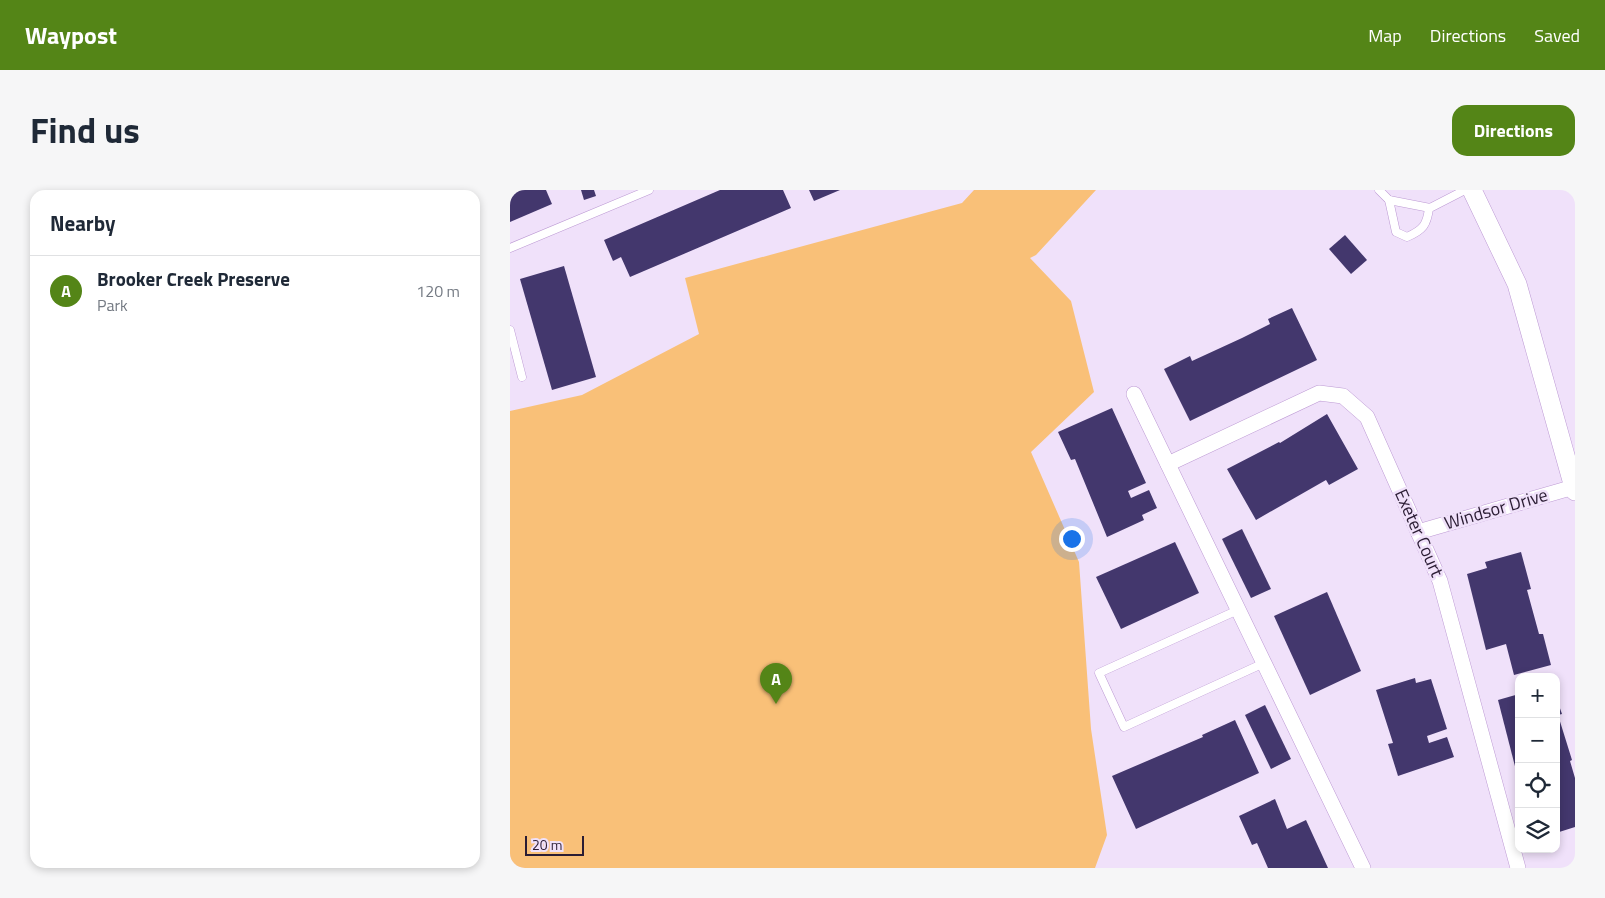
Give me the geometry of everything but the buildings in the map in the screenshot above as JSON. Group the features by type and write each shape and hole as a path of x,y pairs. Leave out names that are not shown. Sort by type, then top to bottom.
{"street":[{"path":"1472,190 1517,284 1572,461 1574,489"},
{"name":"Exeter Court","path":"1168,464 1320,393 1343,396 1367,417 1440,582 1518,868"},
{"path":"1134,394 1363,868"},
{"name":"Windsor Drive","path":"1418,532 1574,489"}],"lane":[{"path":"510,248 649,190"},
{"path":"1379,190 1389,200 1396,232 1407,237 1420,232 1427,223 1429,208"},
{"path":"1389,200 1409,202 1429,208 1465,190"},
{"path":"510,330 522,377"},
{"path":"1238,610 1099,673 1124,727 1264,663"}],"shaded area":[{"path":"974,190 1096,190 1036,255 1030,258 1071,301 1094,392 1031,452 1079,562 1091,729 1107,835 1095,868 510,868 510,411 582,395 699,334 685,278 962,203"}],"place":[{"name":"Brooker Creek Preserve","path":"776,704"}]}
